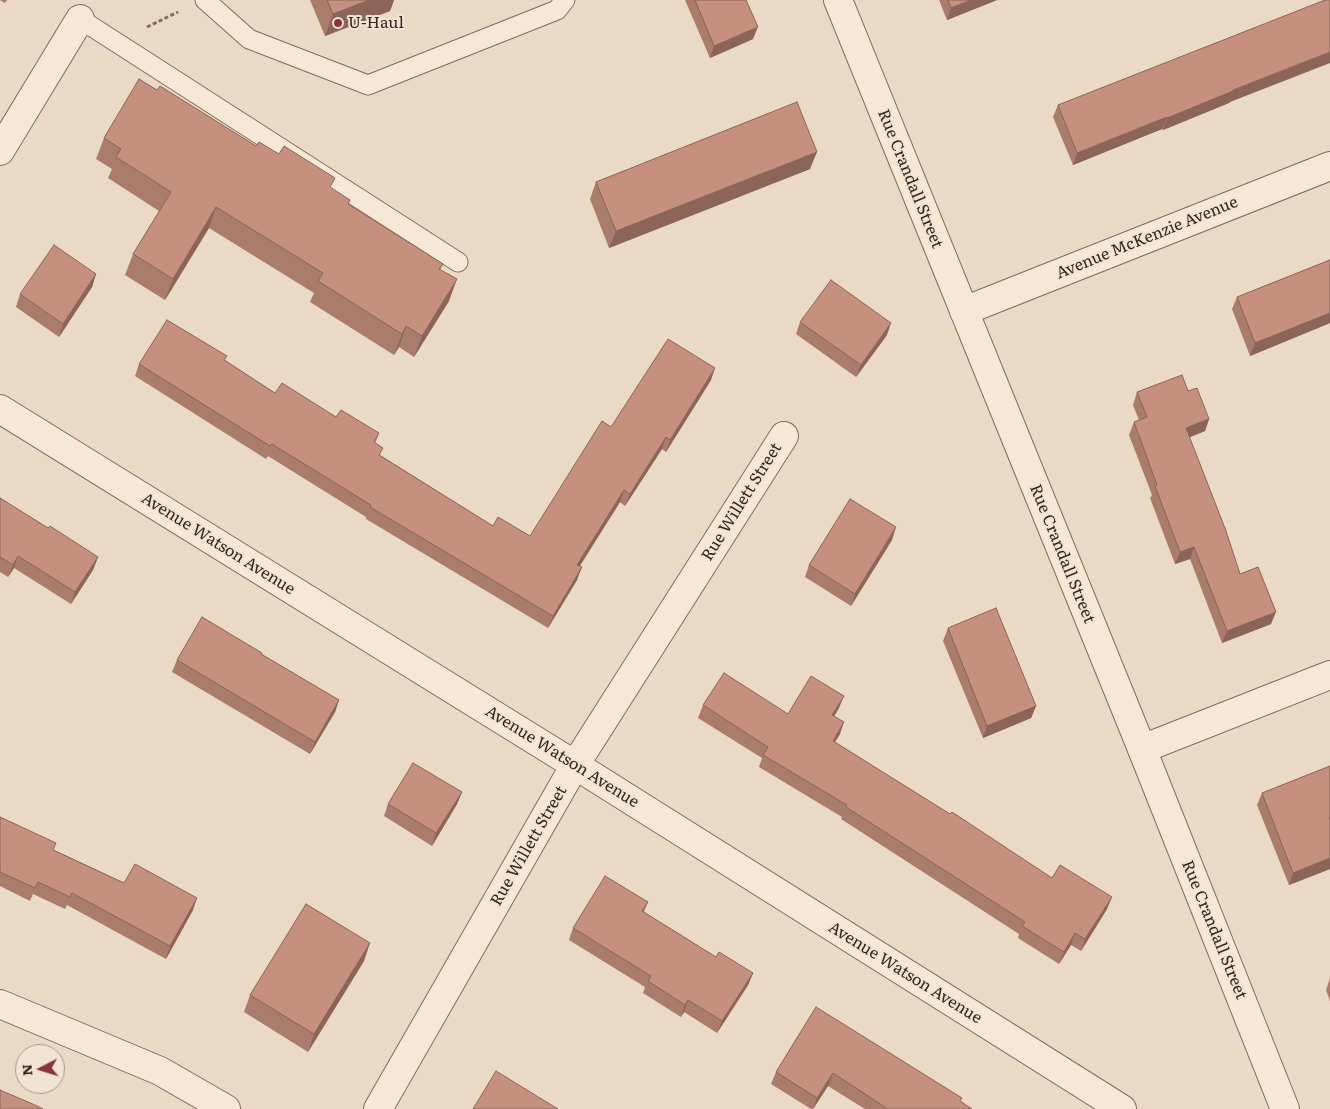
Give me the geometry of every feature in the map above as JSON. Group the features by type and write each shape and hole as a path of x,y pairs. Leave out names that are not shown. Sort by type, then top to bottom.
{"street":[{"name":"Rue Crandall Street","path":"838,0 1142,749 1285,1109"},
{"path":"0,151 80,19"},
{"name":"Avenue McKenzie Avenue","path":"964,311 1330,166"},
{"name":"Avenue Watson Avenue","path":"0,409 575,765 1122,1109"},
{"name":"Rue Willett Street","path":"378,1109 575,765 784,436"},
{"path":"1142,749 1330,675"},
{"path":"0,1004 160,1071 226,1109"}],"lane":[{"path":"205,0 249,40 368,85 557,10 565,0"},
{"path":"80,19 458,262"}],"path":[{"path":"115,42 186,8"}],"building":[{"path":"327,0 369,0 333,14"},
{"path":"695,0 746,0 758,27 714,46"},
{"path":"948,0 971,0 951,8"},
{"path":"1325,0 1330,0 1330,52 1077,153 1058,105"},
{"path":"139,79 157,90 160,86 256,146 259,142 279,154 284,146 335,178 330,187 350,200 348,204 443,264 439,269 457,279 422,336 406,326 402,334 318,281 323,273 216,207 173,279 133,254 171,192 116,157 121,149 104,138"},
{"path":"797,102 817,152 616,231 596,182"},
{"path":"54,245 96,274 63,324 20,294"},
{"path":"1330,260 1330,313 1255,343 1237,297"},
{"path":"831,280 891,323 861,365 800,322"},
{"path":"167,320 227,356 224,360 275,393 282,383 336,417 341,410 379,433 374,442 383,448 379,455 493,526 498,517 530,536 602,421 611,427 668,339 715,368 670,440 666,437 630,494 624,490 577,565 582,567 553,616 370,507 371,505 272,444 270,446 139,364"},
{"path":"1182,375 1188,391 1197,388 1209,419 1186,428 1226,531 1240,574 1258,567 1276,612 1227,631 1194,547 1180,552 1155,486 1157,485 1134,422 1147,417 1137,392"},
{"path":"0,498 48,528 50,526 98,557 75,592 18,556 13,565 0,557"},
{"path":"850,499 896,527 855,594 809,565"},
{"path":"996,608 1036,706 987,726 948,628"},
{"path":"202,617 339,700 315,742 177,660"},
{"path":"724,673 788,714 811,676 844,696 832,715 844,722 833,741 950,814 952,812 1052,878 1060,865 1112,897 1085,939 1075,933 1064,952 1022,926 1025,922 846,807 847,805 763,755 768,747 703,705"},
{"path":"413,763 462,792 436,833 388,804"},
{"path":"1330,766 1330,858 1293,873 1262,793"},
{"path":"0,817 56,843 53,850 124,883 135,864 197,898 170,946 72,893 70,897 38,882 35,888 0,872"},
{"path":"605,876 648,902 642,911 716,957 719,952 753,973 722,1021 688,1000 685,1005 648,981 651,976 573,928"},
{"path":"306,904 370,943 314,1034 250,995"},
{"path":"816,1007 962,1098 960,1101 972,1109 888,1109 833,1073 817,1098 776,1072"},
{"path":"496,1071 558,1109 473,1109"},
{"path":"0,1090 35,1105 43,1109 0,1109"}],"place":[{"name":"U-Haul","path":"338,23"}]}
